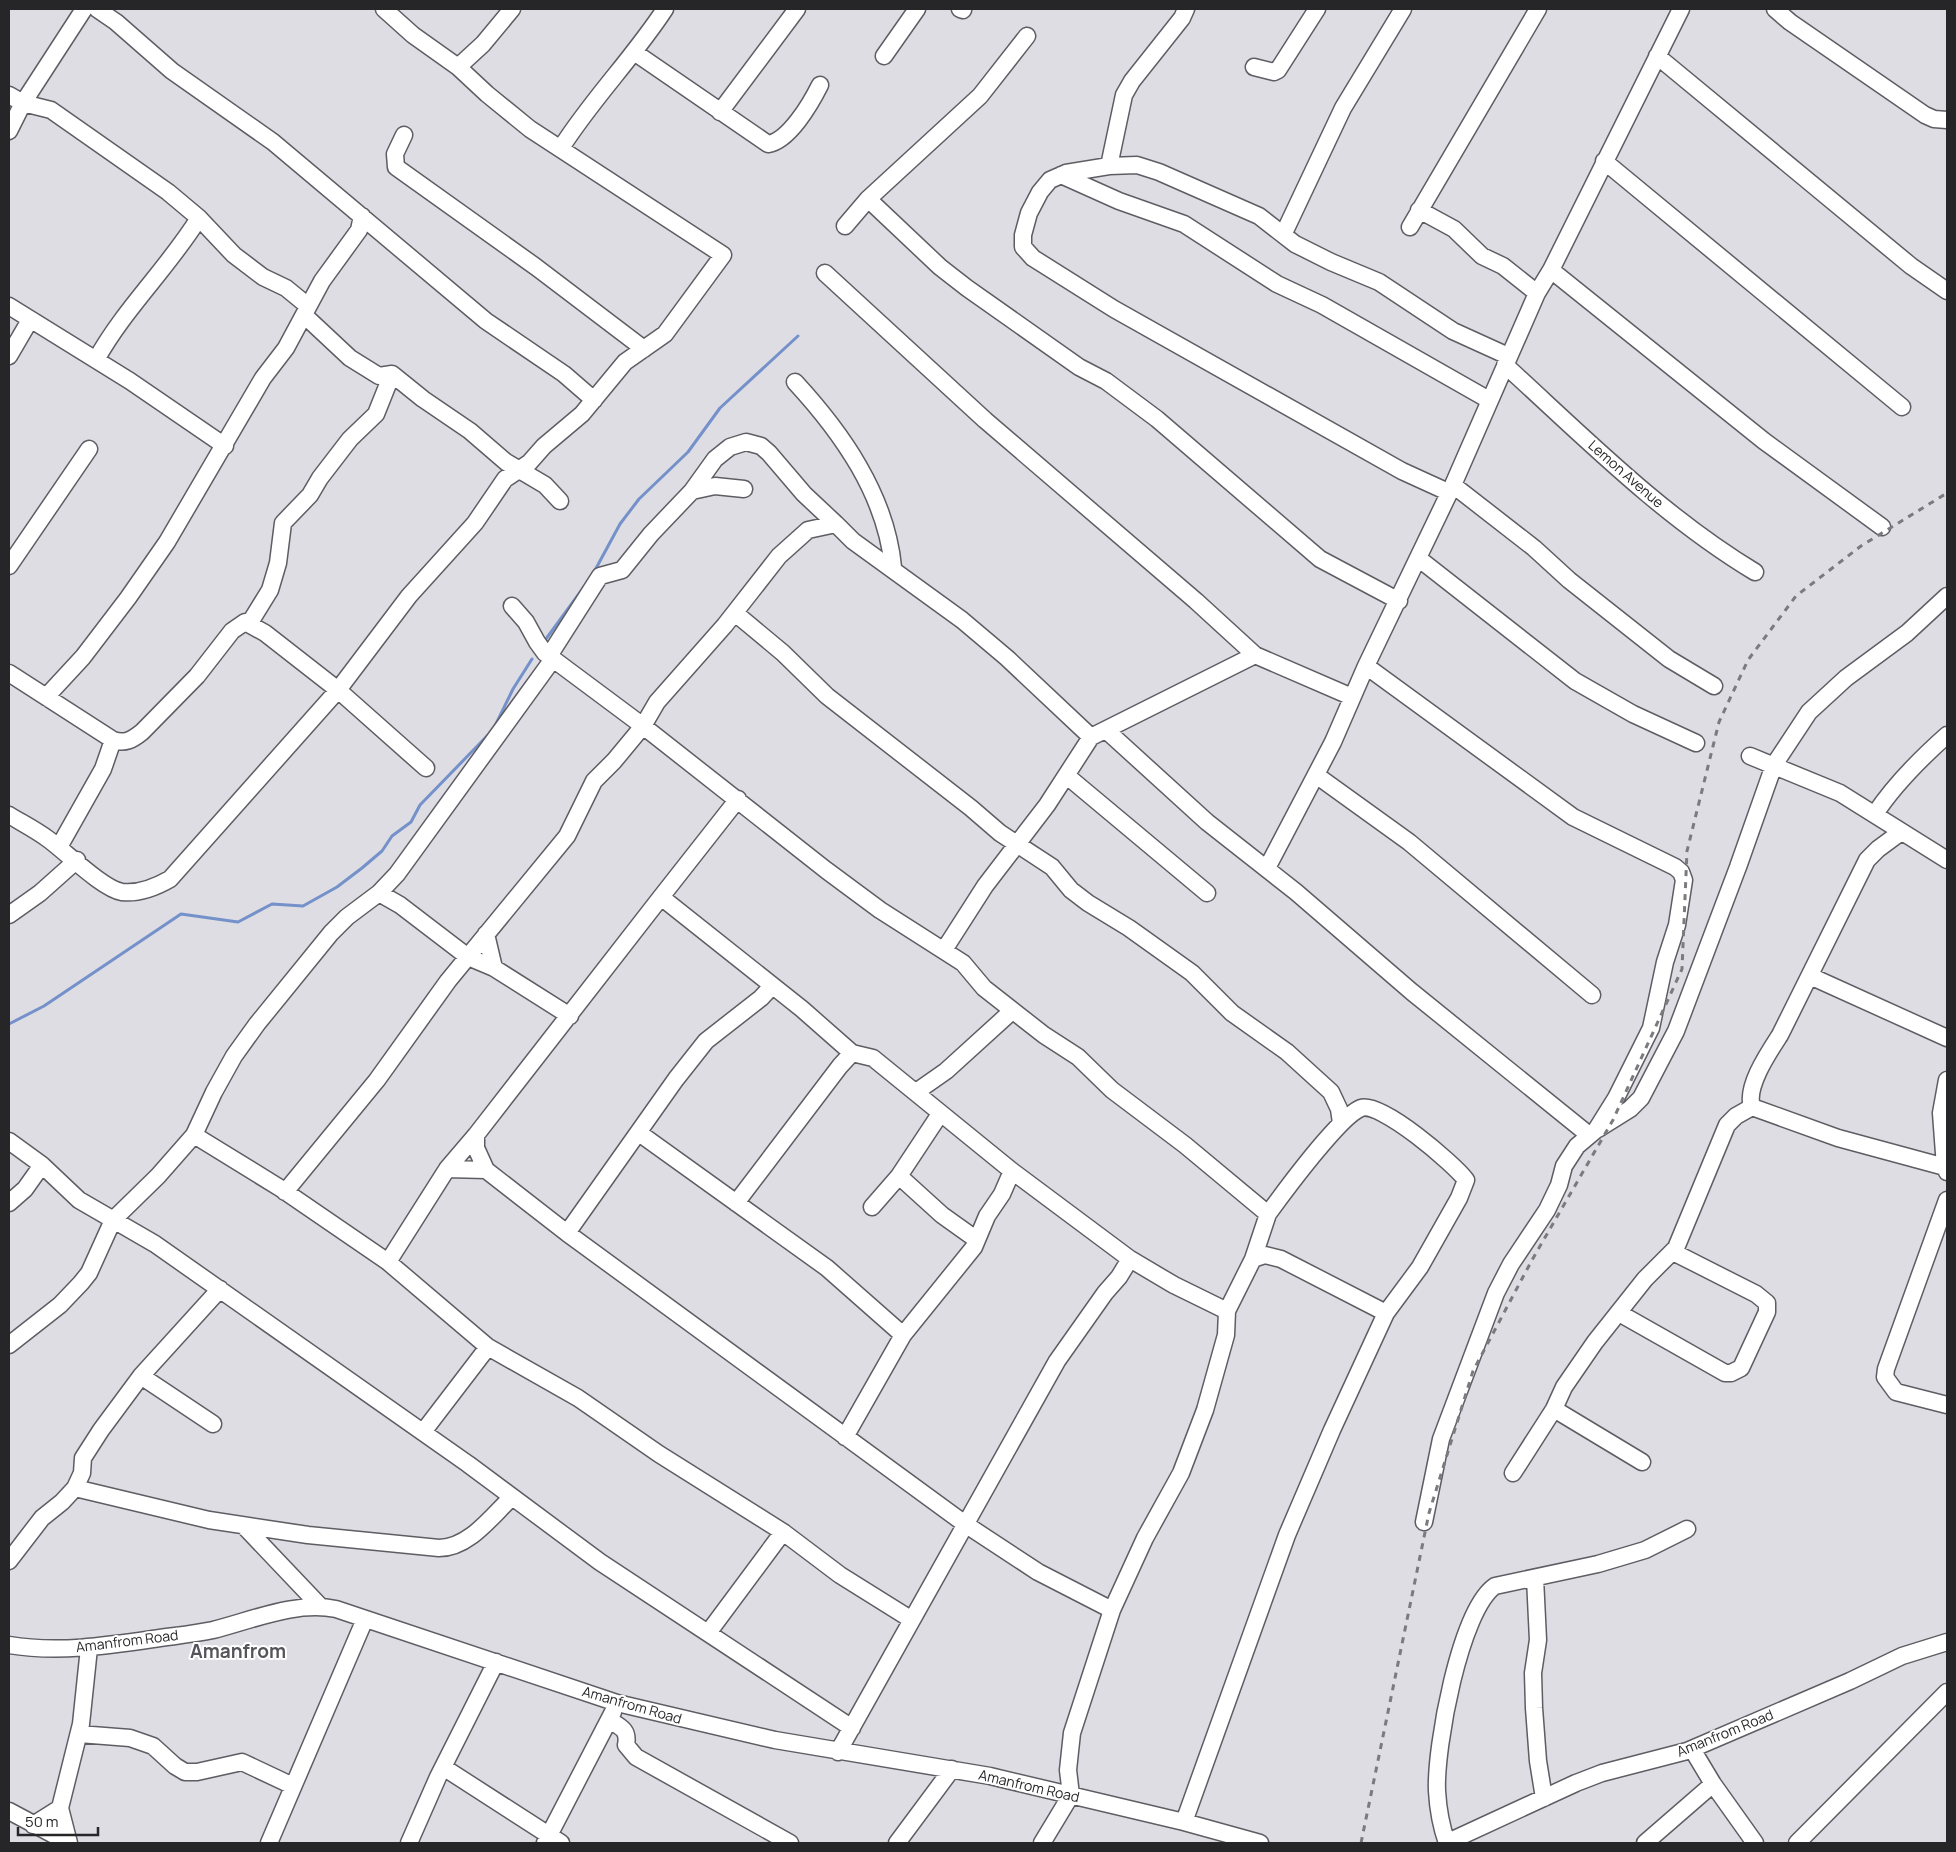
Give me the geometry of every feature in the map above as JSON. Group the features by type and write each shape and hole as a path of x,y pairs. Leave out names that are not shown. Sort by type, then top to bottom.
{"street":[{"path":"9,131 23,103 84,9"},
{"path":"98,9 116,22 172,71 274,142 486,321 564,374 594,400"},
{"path":"9,815 59,847 93,875 122,892 141,891 156,887 170,879 338,690 410,596 475,523 505,479 518,471 582,414 625,362 665,334 723,255 523,123 487,94 458,67 413,34 384,9"},
{"path":"458,67 483,44 512,9"},
{"path":"561,148 578,122 634,52 665,9"},
{"path":"720,112 797,9"},
{"path":"884,56 918,9"},
{"path":"1109,166 1124,95 1132,81 1182,18 1186,9"},
{"path":"1254,67 1274,72 1278,70 1317,9"},
{"path":"1284,233 1343,108 1403,9"},
{"path":"1410,227 1538,9"},
{"path":"1266,868 1316,775 1450,489 1537,293 1551,270 1604,160 1681,9"},
{"path":"1775,9 1859,71 1925,114 1934,119 1947,120"},
{"path":"845,226 868,199 980,96 1027,36"},
{"path":"634,52 768,144 772,144 808,110 820,85"},
{"path":"1656,56 1904,260 1947,291"},
{"path":"9,95 23,103 51,110 168,192 199,218 234,255 263,277 286,288 350,358 379,376 392,374 423,399 470,431 518,471 531,476 545,485 560,501"},
{"path":"404,135 395,154 396,168 536,267 644,349"},
{"path":"1604,160 1902,407"},
{"name":"Lemon Avenue","path":"1061,175 1109,166 1137,165 1159,172 1259,216 1284,233 1295,244 1326,260 1380,282 1453,330 1507,361 1645,493 1714,547 1755,572"},
{"path":"1489,400 1322,304 1277,284 1184,224 1119,201 1061,175 1050,180 1029,213 1023,235 1023,247 1033,258 1114,309 1402,471 1450,489 1534,548 1569,580 1669,660 1714,686"},
{"path":"868,199 940,267 1080,367 1106,381 1157,419 1320,559 1398,601"},
{"path":"1419,210 1454,229 1482,256 1503,266 1537,293"},
{"path":"46,697 83,657 128,598 167,542 191,498 225,446 263,378 286,348 322,281 358,230 362,216"},
{"path":"96,360 105,342 165,266 199,218"},
{"path":"1551,270 1764,441 1882,527"},
{"path":"825,273 985,420 1196,601 1255,655 1352,697"},
{"path":"9,306 130,381 225,446"},
{"path":"9,356 30,320"},
{"path":"249,624 270,590 278,563 282,523 310,495 350,439 376,414 392,374"},
{"path":"795,382 814,403 867,477 876,498 892,567"},
{"path":"9,1345 60,1305 81,1283 89,1273 113,1220 158,1176 194,1135 214,1092 234,1056 257,1024 326,938 346,917 379,893 397,874 551,657 600,576 622,570 651,534 692,491 715,460 730,447 746,442 760,446 769,453 804,494 853,541 892,567 990,644 1091,737"},
{"path":"9,566 89,449"},
{"path":"692,491 715,486 744,489"},
{"path":"285,1192 377,1080 448,981 567,836 594,781 614,761 643,726 663,695 735,613 779,556 792,543 808,530 836,524"},
{"path":"1418,558 1575,681 1633,714 1696,743"},
{"path":"1424,1522 1441,1439 1496,1293 1511,1264 1546,1210 1559,1186 1564,1166 1577,1146 1593,1132 1630,1109 1641,1098 1676,1031 1738,867 1774,764 1809,712 1846,678 1907,633 1947,596"},
{"path":"512,606 526,622 537,642 551,657 738,799 826,870 880,910 963,963 984,988 1012,1011 1078,1057 1112,1090 1185,1145 1268,1214"},
{"path":"735,613 783,653 827,696 1018,845 1038,856 1052,867 1071,890 1088,903 1129,928 1192,973 1232,1013 1287,1052 1331,1092 1362,1107 1373,1107 1387,1114 1430,1147 1466,1180 1466,1185 1444,1227 1420,1267 1386,1313 1332,1430 1287,1535 1184,1822"},
{"path":"9,673 113,740 121,742 132,740 197,676 232,631 245,622 265,633 338,690 426,768"},
{"path":"944,950 985,886 1018,845 1091,737 1255,655"},
{"path":"1366,666 1573,817 1675,866 1682,872 1684,880 1677,924 1665,962 1651,1028 1628,1076 1593,1132"},
{"path":"1107,730 1181,800 1266,868 1420,998 1593,1132"},
{"path":"1875,814 1885,799 1920,760 1947,735"},
{"path":"59,847 103,769 113,740"},
{"path":"1750,756 1774,764 1840,794 1947,860"},
{"path":"1316,775 1408,842 1592,995"},
{"path":"1066,776 1207,893"},
{"path":"388,1262 447,1169 570,1016 738,799"},
{"path":"1752,1107 1750,1099 1768,1053 1780,1035 1867,860 1878,848 1901,832"},
{"path":"10,910 40,893 77,860"},
{"path":"379,893 400,905 468,957 494,968 570,1016"},
{"path":"662,897 802,1009 852,1053 873,1058 1012,1171 1130,1259 1174,1285 1227,1311"},
{"path":"486,934 494,968"},
{"path":"1810,976 1947,1038"},
{"path":"567,1233 676,1079 706,1042 761,998 772,986"},
{"path":"916,1092 946,1072 1012,1011"},
{"path":"736,1203 840,1066 852,1053"},
{"path":"1513,1473 1554,1409 1569,1380 1595,1342 1645,1279 1673,1252 1685,1230 1690,1210 1727,1125 1736,1116 1752,1107 1838,1138 1946,1165 1941,1113 1947,1080"},
{"path":"1331,1092 1339,1109 1341,1123"},
{"path":"1042,1843 1071,1795 1068,1770 1072,1733 1112,1610 1144,1538 1181,1473 1192,1446 1205,1410 1226,1335 1227,1311 1258,1254 1268,1214 1341,1123 1362,1107"},
{"path":"872,1207 899,1176 940,1114"},
{"path":"638,1133 827,1268 903,1335"},
{"path":"194,1135 285,1192 388,1262 488,1347 578,1398 659,1454 783,1532 840,1575 912,1620"},
{"path":"476,1135 476,1148 486,1170 567,1233 965,1524 1038,1572 1112,1610"},
{"path":"9,1141 42,1165 70,1193 156,1244 423,1432 600,1562 852,1728"},
{"path":"9,1203 25,1189 42,1165"},
{"path":"447,1169 486,1170"},
{"path":"845,1436 903,1335 974,1247 1012,1171"},
{"path":"899,1176 942,1216 977,1240"},
{"path":"1947,1200 1885,1377 1896,1392 1947,1405"},
{"path":"1619,1312 1725,1373 1731,1373 1741,1368 1767,1312 1767,1303 1756,1294 1673,1252"},
{"path":"1258,1254 1281,1258 1386,1313"},
{"path":"838,1752 1057,1361 1099,1301 1119,1278 1130,1259"},
{"path":"9,1561 42,1518 62,1502 75,1488 82,1473 83,1458 141,1376 220,1289"},
{"path":"423,1432 488,1347"},
{"path":"141,1376 213,1424"},
{"path":"1554,1409 1642,1462"},
{"path":"75,1488 180,1514 243,1525 308,1535 446,1548 466,1539 512,1497"},
{"path":"243,1525 320,1606"},
{"path":"1451,1842 1441,1826 1437,1790 1444,1714 1466,1635 1487,1592 1495,1586 1598,1564 1646,1550 1687,1529"},
{"path":"708,1633 783,1532"},
{"path":"1534,1578 1538,1640 1533,1673 1533,1690 1538,1761 1544,1798"},
{"name":"Amanfrom Road","path":"9,1645 43,1648 89,1648 211,1630 302,1607 320,1606 365,1619 617,1703 729,1731 838,1752 952,1769 1184,1822 1260,1843"},
{"path":"269,1843 365,1619"},
{"name":"Amanfrom Road","path":"1451,1842 1602,1773 1692,1749 1850,1681 1902,1656 1947,1642"},
{"path":"69,1843 60,1808 79,1734 89,1648"},
{"path":"409,1843 443,1767 496,1662"},
{"path":"1797,1843 1947,1692"},
{"path":"443,1767 552,1841 617,1703"},
{"path":"609,1720 623,1728 628,1736 626,1745 636,1757 790,1843"},
{"path":"79,1734 130,1738 153,1746 175,1766 185,1772 197,1772 242,1762 293,1786"},
{"path":"1692,1749 1713,1784 1756,1843"},
{"path":"897,1843 952,1769"},
{"path":"1645,1843 1713,1784"},
{"path":"33,1825 60,1808"},
{"path":"9,1812 69,1843"}],"waterway":[{"path":"594,572 620,524 639,499 688,452 720,408 798,336"},
{"path":"543,643 584,587"},
{"path":"495,726 513,689 532,659"},
{"path":"9,1024 44,1006 181,914 238,922 272,904 303,906 337,887 382,851 392,836 411,822 420,805 488,735"}],"railway":[{"path":"1361,1843 1429,1513 1473,1371 1532,1260 1613,1120 1682,969 1687,851 1719,722 1748,660 1796,596 1861,546 1947,493"}],"district":[{"name":"Amanfrom","path":"238,1651"}]}
